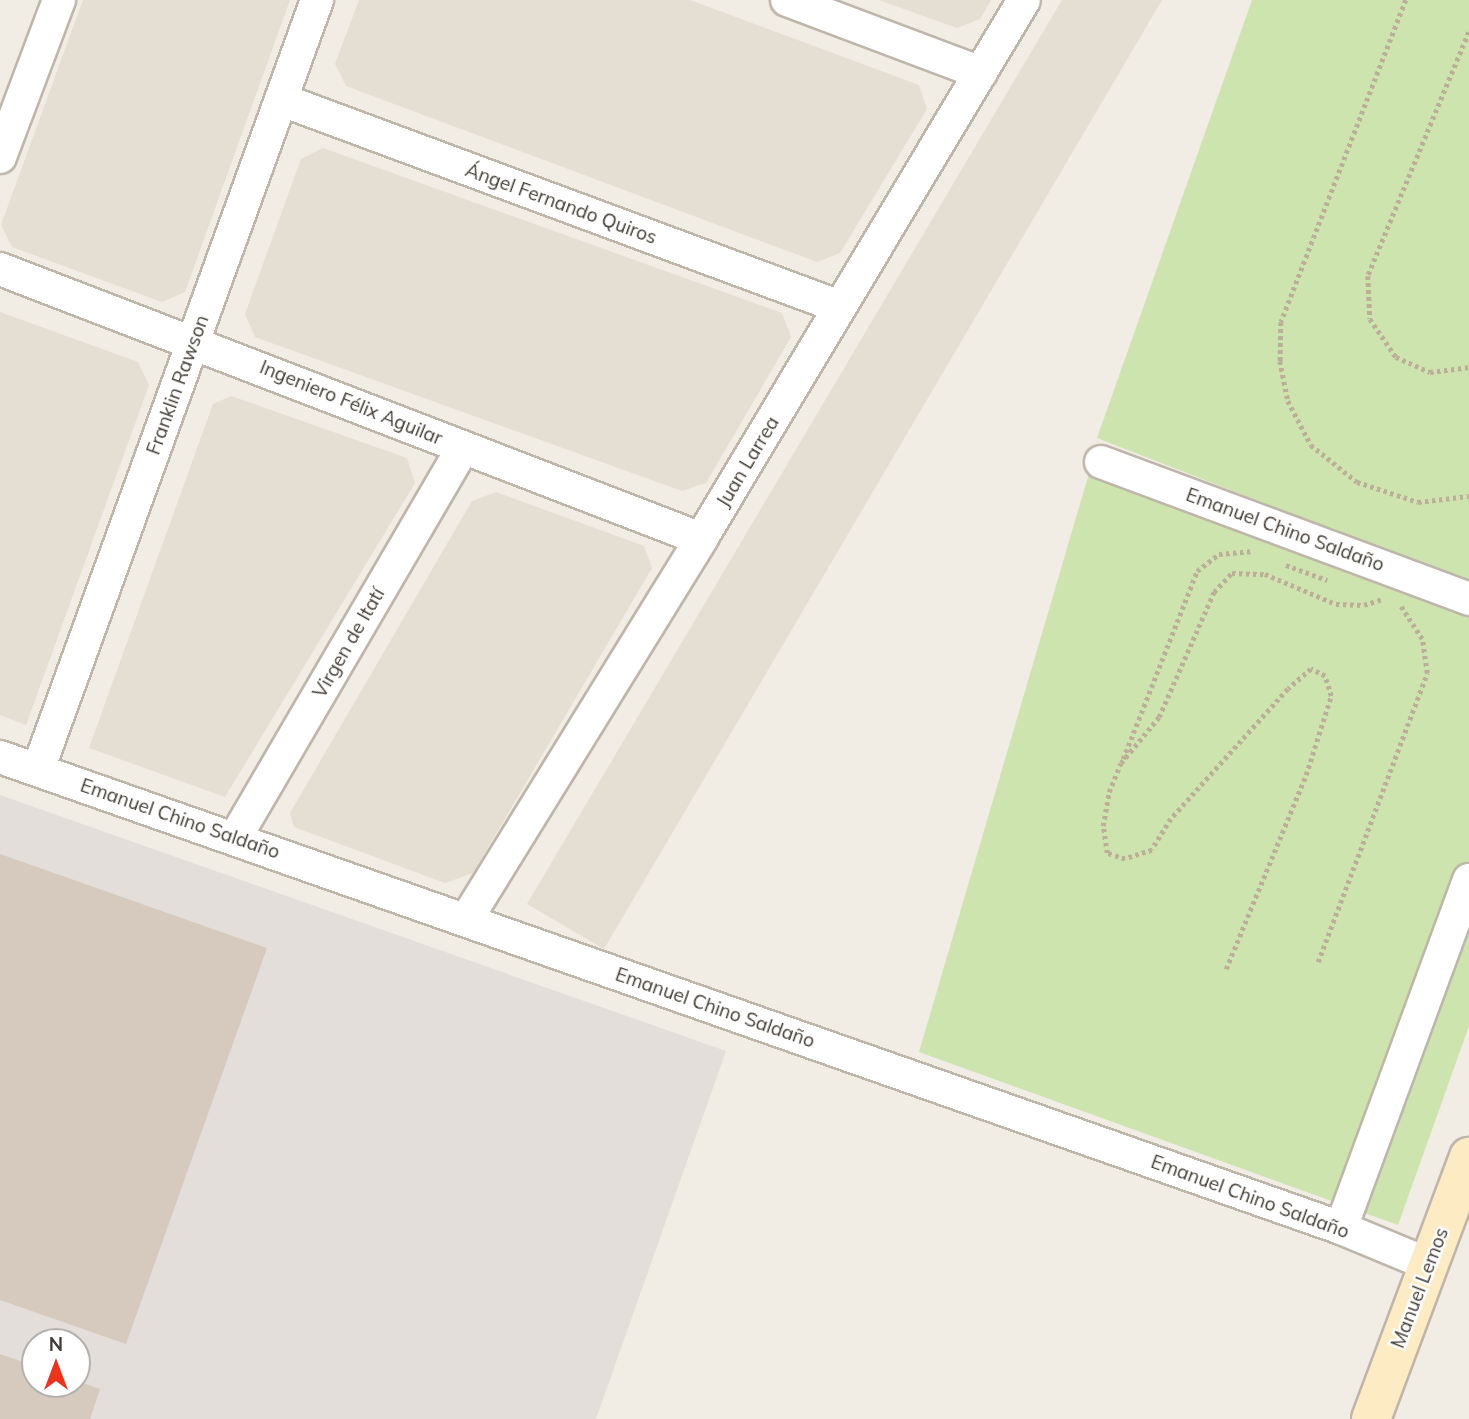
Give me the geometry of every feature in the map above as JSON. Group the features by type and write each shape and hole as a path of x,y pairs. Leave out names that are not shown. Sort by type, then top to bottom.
{"main road":[{"name":"Manuel Lemos","path":"1371,1419 1469,1157"}],"street":[{"path":"0,157 59,0"},
{"name":"Franklin Rawson","path":"38,770 317,0"},
{"path":"787,0 981,73"},
{"name":"Juan Larrea","path":"466,920 701,539 1024,0"},
{"name":"Ángel Fernando Quiros","path":"282,100 840,307"},
{"name":"Ingeniero Félix Aguilar","path":"0,269 194,341 701,539"},
{"name":"Virgen de Itatí","path":"235,838 463,448"},
{"name":"Emanuel Chino Saldaño","path":"1101,462 1469,599"},
{"name":"Emanuel Chino Saldaño","path":"0,757 1342,1228 1428,1264"},
{"path":"1342,1228 1469,880"}],"path":[{"path":"1406,0 1281,322 1280,361 1288,401 1311,445 1357,482 1418,502 1469,496"},
{"path":"1469,32 1368,276 1370,319 1396,357 1430,372 1469,367"},
{"path":"1226,969 1306,775 1331,696 1325,676 1311,669 1289,689 1171,819 1152,850 1125,859 1107,853 1102,826 1109,792 1197,571 1219,554 1263,550"},
{"path":"1281,562 1300,573 1340,584"},
{"path":"1122,763 1159,717 1214,592 1232,573 1265,574 1336,604 1364,604 1383,599"},
{"path":"1318,962 1427,673 1422,639 1401,606 1372,595"}],"shaded area":[{"path":"83,0 290,0 185,292 162,302 12,247 1,225"},
{"path":"359,0 690,0 919,85 927,109 840,253 817,262 346,86 335,64"},
{"path":"879,0 991,0 980,19 957,28"},
{"path":"1062,0 1162,0 604,949 527,904"},
{"path":"323,148 782,313 791,337 706,483 682,491 255,337 245,314 301,159"},
{"path":"0,312 138,362 149,385 26,725 0,715"},
{"path":"231,396 407,458 415,483 225,797 89,748 213,404"},
{"path":"496,492 644,546 652,568 473,873 445,883 294,827 290,813 472,501"},
{"path":"0,795 726,1051 596,1419 0,1419"}],"green space":[{"path":"1252,0 1469,0 1469,583 1097,438"},
{"path":"1090,470 1469,615 1469,1026 1398,1225 919,1052"}],"building":[{"path":"0,854 267,948 126,1344 91,1332 91,1328 80,1328 0,1300"},
{"path":"0,1354 21,1361 21,1398 91,1398 91,1386 100,1389 90,1419 0,1419"}]}
